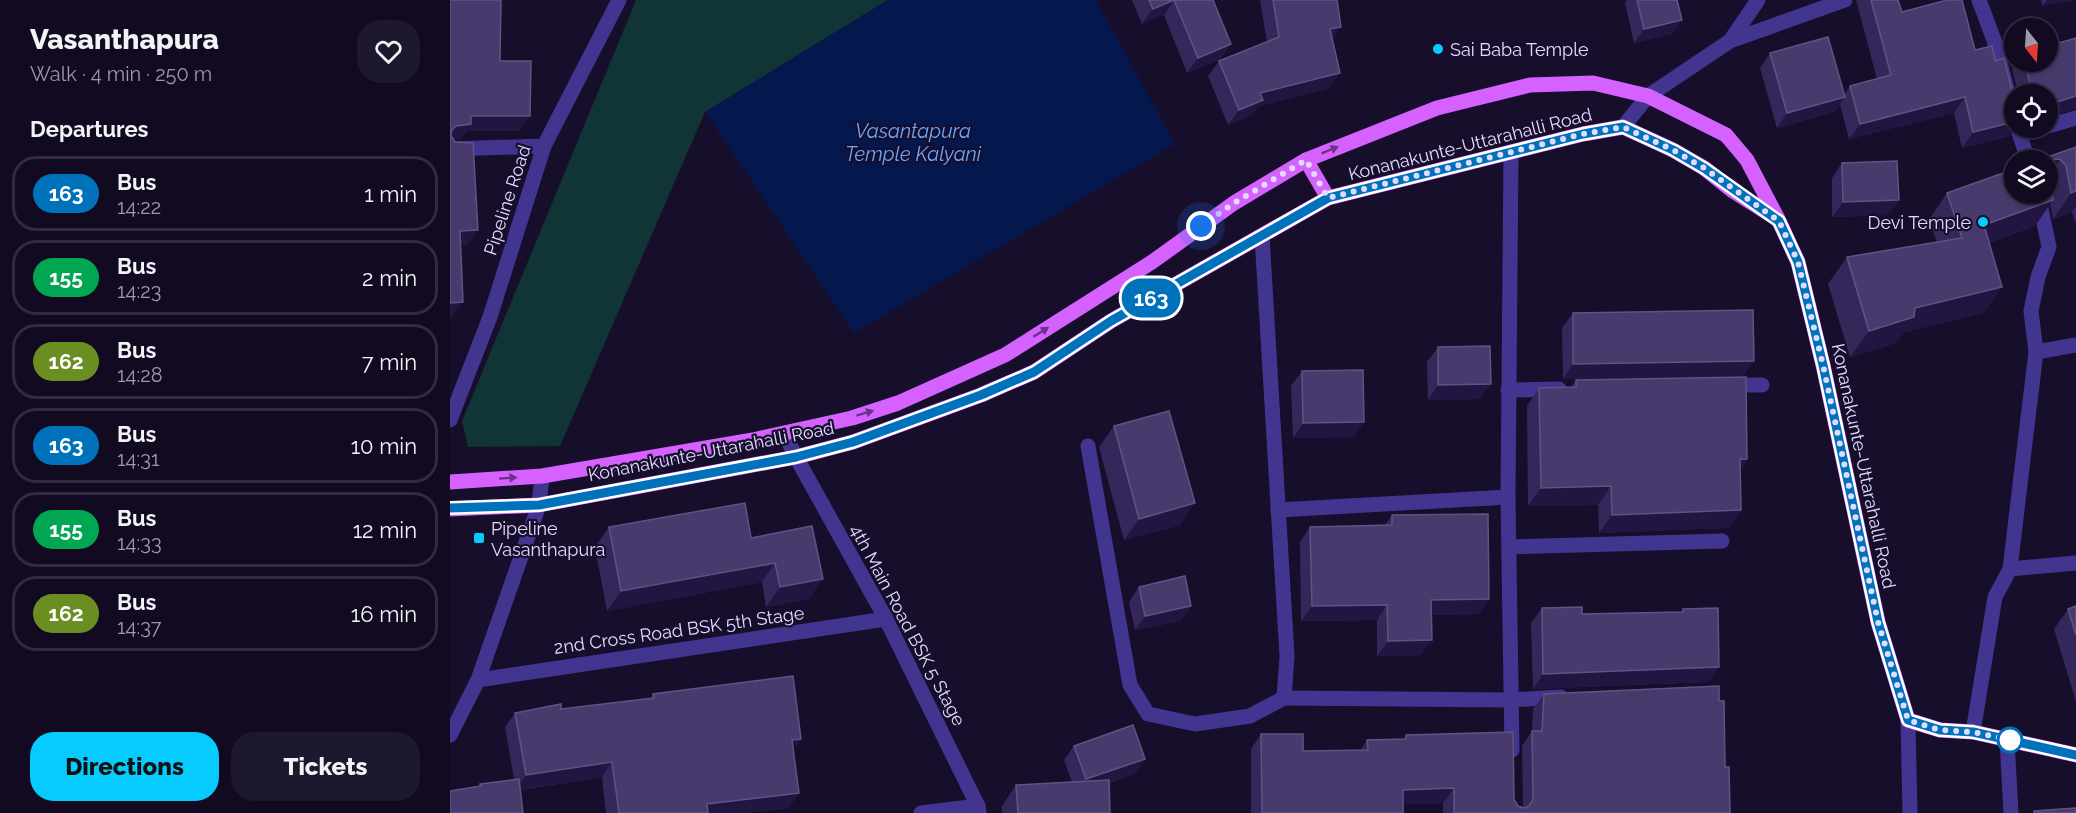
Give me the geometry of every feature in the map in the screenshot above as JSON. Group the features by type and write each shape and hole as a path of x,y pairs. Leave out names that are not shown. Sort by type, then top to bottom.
{"main road":[{"path":"450,482 542,476 753,440 852,418 898,403 999,359 1152,262 1234,203 1306,160 1437,108 1530,85 1593,83 1648,96 1726,135 1747,160 1779,221"},
{"name":"Konanakunte-Uttarahalli Road","path":"450,508 539,505 796,457 853,442 981,395 1034,372 1111,321 1328,198 1511,154 1583,134 1623,127 1673,150 1704,168 1779,221 1798,262 1823,365 1878,622 1908,720"},
{"path":"1306,160 1328,198"},
{"path":"1908,720 1940,730 1973,732 2076,755"}],"street":[{"name":"Pipeline Road","path":"450,420 490,317 544,146 619,0"},
{"path":"1730,41 1758,0"},
{"path":"1623,127 1648,96 1730,41 1845,0"},
{"path":"1978,0 1994,40 2006,84"},
{"path":"2058,123 2076,118"},
{"path":"450,149 544,146"},
{"path":"1511,154 1508,497 1512,768"},
{"path":"1973,732 1995,597 2010,568 2036,352 2031,311 2038,277 2049,247 2040,204"},
{"path":"1262,236 1287,656 1284,698"},
{"path":"2036,352 2076,345"},
{"path":"1716,386 1762,385"},
{"path":"1508,390 1577,388"},
{"name":"4th Main Road BSK 5 Stage","path":"784,433 886,619 978,809"},
{"path":"1088,446 1130,685 1148,714 1195,724 1250,716 1284,698 1511,700 1580,697"},
{"path":"450,735 478,680 539,505 542,476"},
{"path":"1278,510 1508,497"},
{"path":"1509,547 1722,541"},
{"path":"2010,568 2076,563"},
{"name":"2nd Cross Road BSK 5th Stage","path":"478,680 886,619"},
{"path":"1908,720 1910,813"},
{"path":"2007,740 2011,813"},
{"path":"921,813 978,809"}],"green space":[{"path":"636,0 888,0 705,112 560,446 468,447 462,421"}],"water":[{"name":"Vasantapura Temple Kalyani","path":"888,0 1096,0 1175,144 854,333 705,112"}],"building":[{"path":"450,0 501,0 500,61 531,61 530,116 471,116 471,124 456,126 452,130 451,135 455,142 473,143 478,230 460,231 463,302 450,303"},
{"path":"1149,0 1174,0 1153,9"},
{"path":"1174,0 1213,0 1231,44 1198,58"},
{"path":"1273,0 1337,0 1341,27 1330,29 1340,73 1260,93 1263,100 1239,110 1219,61 1279,37"},
{"path":"1637,0 1677,0 1682,20 1644,29"},
{"path":"1871,0 1898,0 1902,12 1947,0 1962,0 1975,50 1992,46 1995,61 2004,58 2004,72 2007,72 2010,84 2004,84 2004,124 1973,132 1965,97 1860,124 1850,86 1891,75"},
{"path":"1828,37 1845,97 1787,113 1770,53"},
{"path":"2076,38 2076,96 2058,102 2058,84 2030,84 2027,72 2058,72 2058,43"},
{"path":"2076,147 2076,191 2071,193 2066,166 2058,159 2058,153"},
{"path":"1897,161 1899,200 1843,202 1842,163"},
{"path":"2004,173 2004,204 2042,204 1984,225 2002,287 1915,308 1914,317 1869,331 1847,257 1962,238 1947,193"},
{"path":"1753,310 1754,361 1573,364 1573,313"},
{"path":"1490,346 1491,384 1438,385 1438,347"},
{"path":"1363,370 1364,422 1303,423 1302,371"},
{"path":"1746,377 1747,459 1740,459 1741,510 1612,515 1611,486 1541,488 1539,388 1576,387 1576,380"},
{"path":"1169,411 1195,503 1139,519 1114,426"},
{"path":"745,503 751,538 812,526 823,579 780,587 775,563 621,591 609,527"},
{"path":"1488,514 1489,599 1431,600 1432,640 1388,641 1387,605 1312,606 1310,527 1392,525 1392,515"},
{"path":"1185,576 1191,606 1145,616 1139,587"},
{"path":"2076,606 2076,635 2068,609"},
{"path":"1582,607 1582,614 1683,612 1683,609 1718,608 1719,667 1543,674 1542,608"},
{"path":"793,676 801,739 792,740 799,793 707,804 708,813 619,813 612,762 526,775 515,713 561,704 561,709 654,698 653,694"},
{"path":"1719,686 1719,701 1724,701 1725,767 1729,767 1730,813 1454,813 1454,788 1403,790 1403,813 1262,813 1261,734 1303,734 1303,751 1368,750 1367,740 1406,739 1406,735 1513,732 1514,799 1518,806 1524,808 1529,806 1533,799 1532,731 1542,731 1544,694"},
{"path":"1133,725 1145,759 1086,779 1074,746"},
{"path":"519,779 523,813 450,813 450,791"},
{"path":"1109,780 1110,813 1018,813 1016,785"},
{"path":"2076,808 2076,813 2034,813 2034,811"}],"bus line":[{"name":"163","path":"450,508 539,505 796,457 853,442 981,395 1034,372 1111,321 1328,198 1511,154 1583,134 1623,127 1673,150 1704,168 1733,191 1779,221 1798,262 1823,365 1878,622 1908,720 1940,730 1973,732 2076,755"}],"place":[{"name":"Sai Baba Temple","path":"1438,49"},
{"name":"Devi Temple","path":"1983,222"},
{"name":"Pipeline Vasanthapura","path":"479,538"}],"route":[{"path":"1201,226 1234,203 1306,160 1328,198 1511,154 1583,134 1623,127 1673,150 1704,168 1733,191 1779,221 1798,262 1823,365 1878,622 1908,720 1940,730 1973,732 2010,740"}]}
